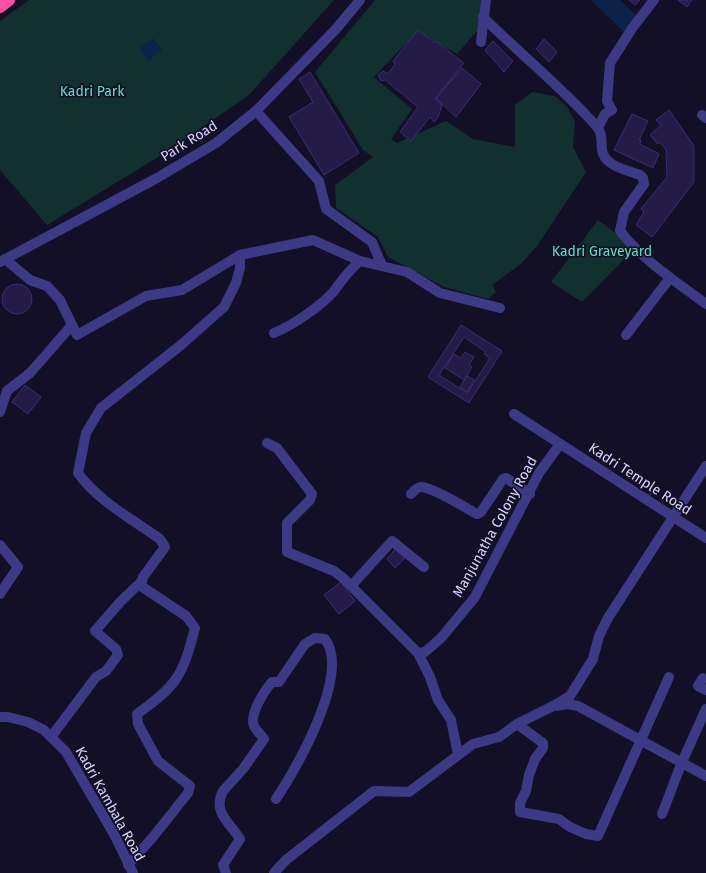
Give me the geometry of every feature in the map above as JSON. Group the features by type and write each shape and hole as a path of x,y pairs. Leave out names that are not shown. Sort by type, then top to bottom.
{"highway":[{"path":"0,7 9,0"}],"street":[{"name":"Park Road","path":"3,261 157,178 216,143 256,111 336,29 360,0"},
{"path":"481,42 486,0"},
{"path":"598,128 605,114 612,110 608,101 610,63 633,27 654,0"},
{"path":"483,17 513,47 553,81 598,128 601,133 602,149 605,158 613,164 640,175 644,181 641,188 624,212 620,231 642,256 706,304"},
{"path":"256,111 319,181 326,209 372,242 382,266"},
{"path":"3,261 30,280 47,286 60,300 77,335 146,296 182,290 240,255 313,240 360,261 407,272 440,293 500,308"},
{"path":"51,737 96,677 106,672 118,655 116,649 95,631 121,601 141,582 165,547 160,539 87,486 78,473 86,433 101,408 181,345 224,307 236,283 240,268 240,255"},
{"path":"274,333 289,327 321,303 333,292 344,276 360,261"},
{"path":"626,335 670,278"},
{"path":"0,412 7,391 30,374 72,325"},
{"name":"Kadri Temple Road","path":"514,414 706,538"},
{"path":"267,443 277,448 312,494 310,500 287,523 287,552 334,571 352,585 418,653 430,677 438,700 451,720 458,754"},
{"name":"Manjunatha Colony Road","path":"418,653 425,652 441,638 475,597 530,494 539,473 560,444"},
{"path":"274,873 286,860 374,791 409,792 473,744 499,738 517,724 570,696 593,659 599,636 608,618 674,518 706,466"},
{"path":"411,494 418,488 423,487 436,492 477,514 480,512 503,479 506,478 530,494"},
{"path":"352,585 392,541 424,567"},
{"path":"0,545 18,566 0,594"},
{"path":"130,869 188,793 190,786 158,761 138,724 137,714 159,699 178,679 188,656 195,628 186,616 142,586 141,582"},
{"path":"226,873 223,865 240,839 221,813 219,808 220,798 223,791 255,754 264,738 254,727 252,720 255,710 266,689 272,682 279,682 305,644 315,638 325,639 331,646 333,663 328,692 317,726 276,799"},
{"path":"517,724 543,743 543,748 531,769 526,791 520,803 520,812 559,820 586,834 598,836 640,739 669,677"},
{"path":"703,678 698,686 706,690"},
{"path":"553,706 568,704 578,706 706,776"},
{"path":"662,814 682,762 706,709"},
{"name":"Kadri Kambala Road","path":"0,717 8,717 28,722 44,730 66,752 78,769 115,836 130,869"}],"green space":[{"name":"Kadri Park","path":"29,0 334,0 249,95 168,151 47,225 0,170 0,21"},
{"path":"375,0 481,0 478,30 457,54 418,31 374,77 412,109 391,139 397,143 446,121 473,139 515,147 515,105 532,92 555,96 568,108 575,121 573,147 586,172 537,246 521,264 492,285 496,292 488,299 444,287 388,257 378,237 336,208 335,185 373,157 363,150 315,72"},
{"name":"Kadri Graveyard","path":"598,220 635,248 582,302 551,282"}],"water":[{"path":"591,0 620,0 636,15 624,32"},
{"path":"153,38 162,50 148,61 139,47"}],"building":[{"path":"629,0 640,0 635,5"},
{"path":"678,0 692,0 687,7"},
{"path":"418,30 434,42 436,41 464,63 435,99 442,105 438,117 434,122 430,117 411,141 400,132 418,107 385,80 381,81 378,75 383,71 388,74 395,64 393,61"},
{"path":"544,39 557,52 549,62 536,49"},
{"path":"493,41 513,61 504,72 485,50"},
{"path":"462,68 481,84 456,117 436,98"},
{"path":"310,72 359,153 324,175 289,117 313,102 299,79"},
{"path":"669,110 694,146 694,182 652,237 636,225 644,212 641,209 667,177 666,150 660,142 658,144 650,135 661,125 656,120"},
{"path":"632,114 648,121 639,140 641,140 640,144 659,154 653,168 614,150"},
{"path":"17,284 28,288 32,299 28,310 17,314 6,310 2,299 6,288"},
{"path":"461,325 502,351 469,403 428,377","holes":["464,337 486,352 484,354 490,358 467,393 439,375"]},
{"path":"465,352 474,357 469,365 472,367 464,380 445,368 454,354 461,358"},
{"path":"467,376 474,380 467,392 460,387"},
{"path":"25,385 41,397 28,414 12,402"},
{"path":"397,547 407,556 395,568 387,559"},
{"path":"341,582 355,601 339,614 324,595"}]}
